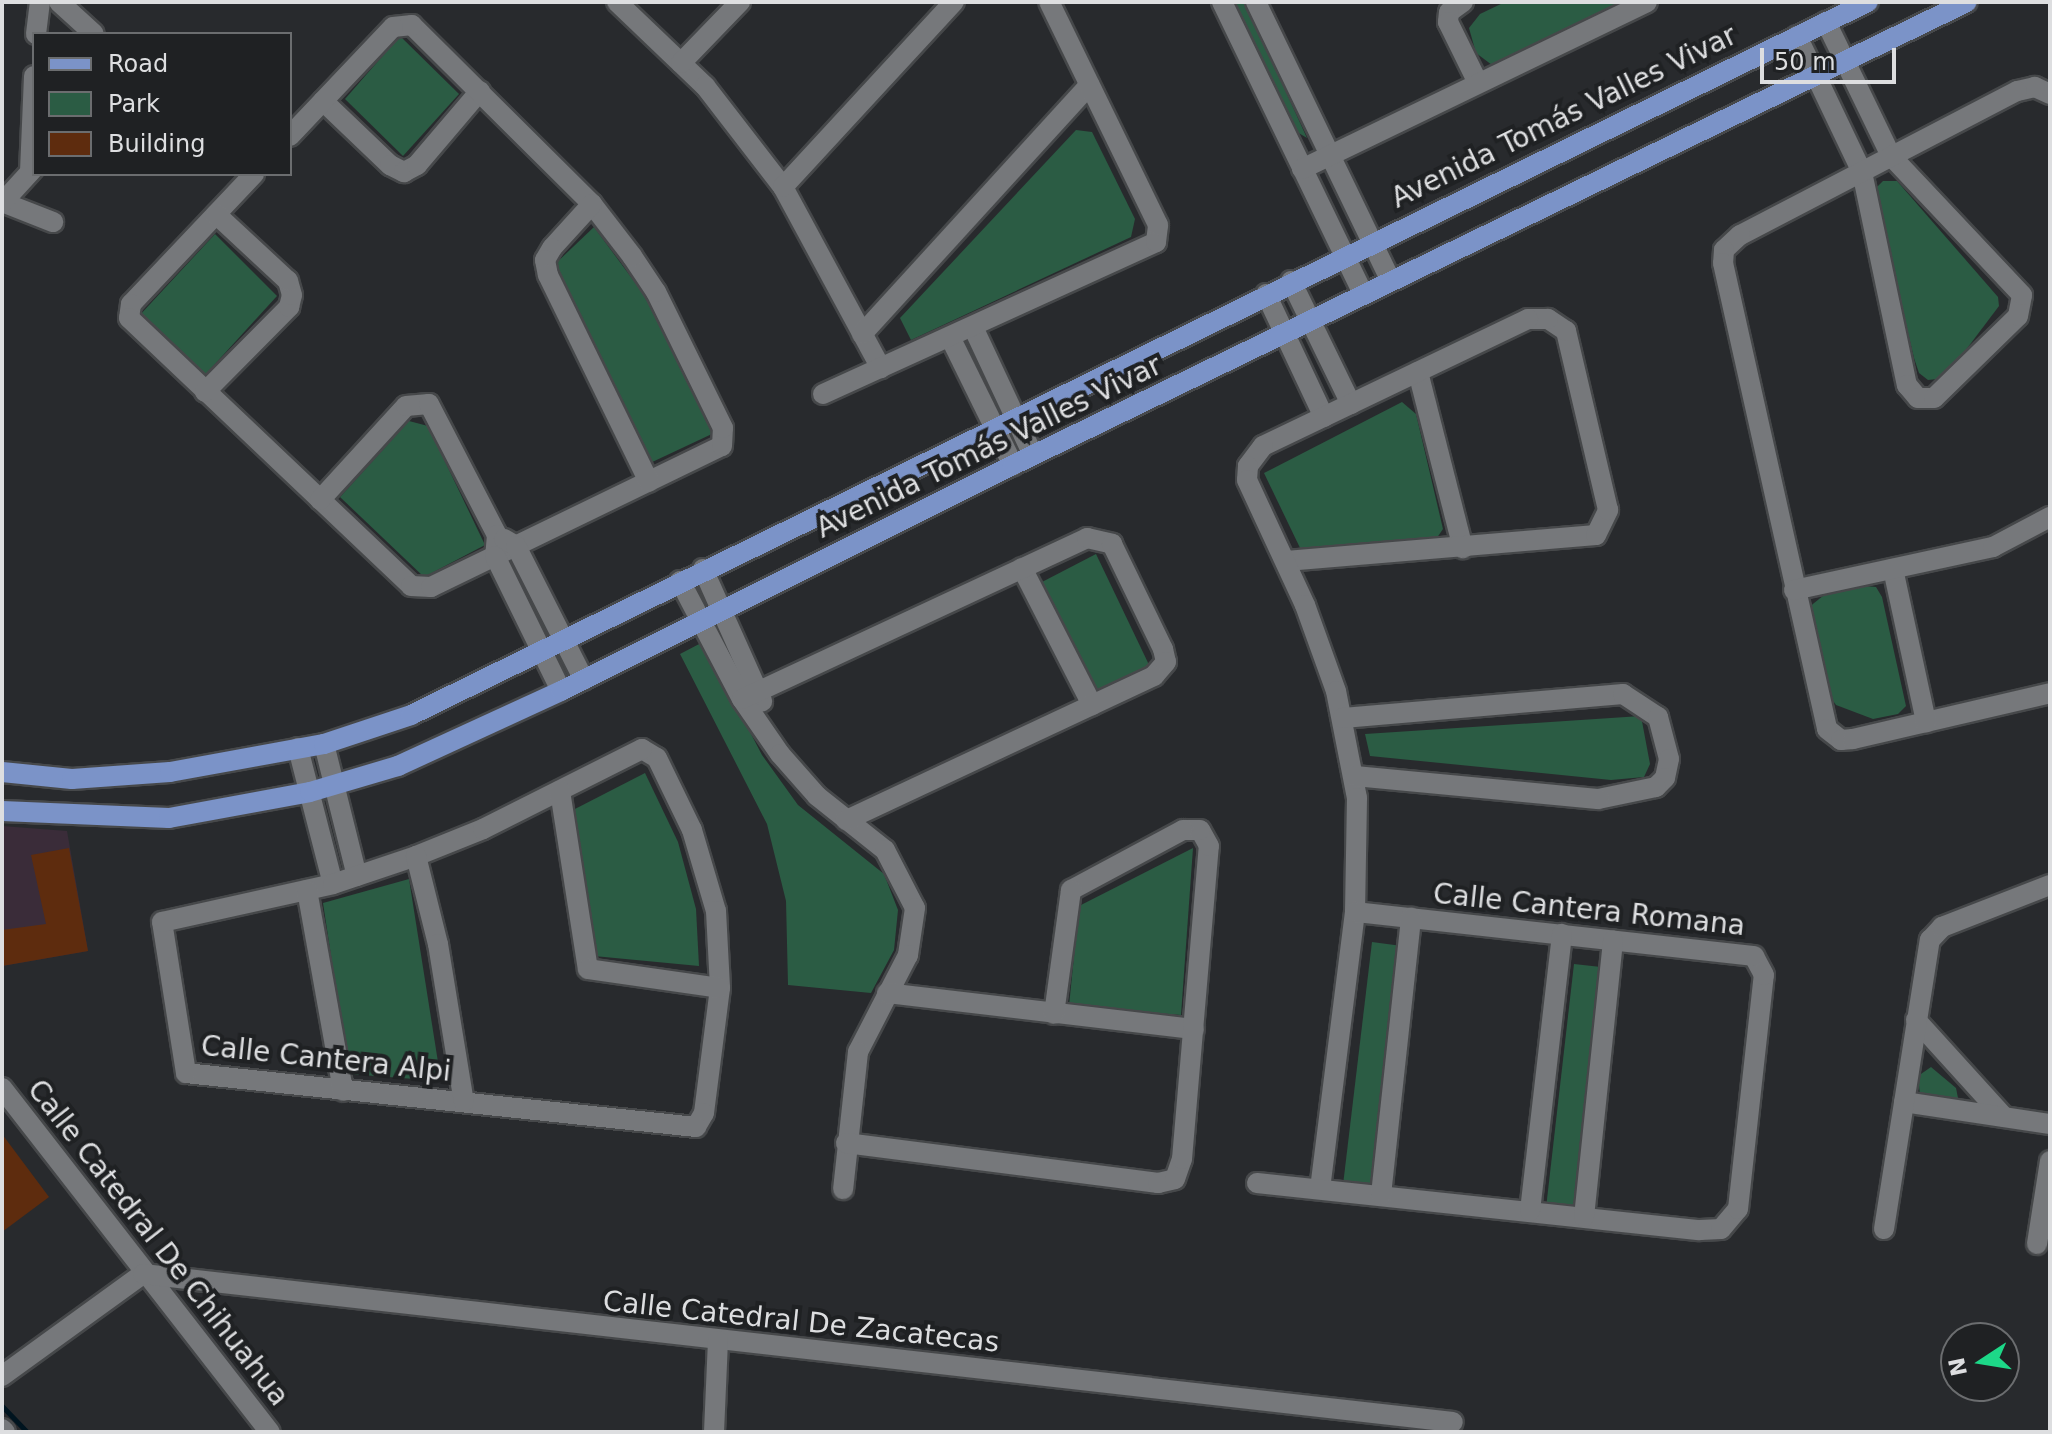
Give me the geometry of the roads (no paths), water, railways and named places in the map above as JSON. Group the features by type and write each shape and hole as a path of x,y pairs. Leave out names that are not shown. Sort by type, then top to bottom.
{"main road":[{"name":"Avenida Tomás Valles Vivar","path":"2,772 121,778 324,744 411,715 543,654 703,569 1371,241 1868,2"},
{"name":"Avenida Tomás Valles Vivar","path":"2,811 169,818 310,792 398,766 584,680 1033,455 1967,2"}],"street":[{"path":"36,32 40,2"},
{"path":"59,2 92,32"},
{"path":"617,2 681,63 742,131 783,187 881,368"},
{"path":"681,63 740,2"},
{"path":"783,187 954,2"},
{"path":"823,394 1149,247 1159,235 1049,2"},
{"path":"1222,2 1363,294"},
{"path":"1256,2 1391,281"},
{"path":"1463,2 1449,12 1448,22 1478,83"},
{"path":"1302,169 1647,2"},
{"path":"252,176 128,311 135,328 417,589 431,587 496,546 516,546 717,450 725,434 656,292 592,204 412,25 402,22 292,134"},
{"path":"1797,36 1862,172 1907,385 1918,398 1934,398 2018,316 2022,295 1891,156 1826,22"},
{"path":"862,334 1089,85"},
{"path":"2050,94 2026,88 1740,235 1724,250 1725,276 1821,714 1833,737 1853,739 2050,693"},
{"path":"323,101 390,165 404,172 417,165 480,91"},
{"path":"1837,118 1865,104"},
{"path":"32,170 2,202 53,222"},
{"path":"592,204 552,248 545,260 548,275 649,482"},
{"path":"205,392 289,307 292,295 288,281 216,214"},
{"path":"1291,281 1351,404"},
{"path":"1266,294 1324,417"},
{"path":"1286,561 1588,539 1602,530 1607,499 1570,341 1558,324 1539,317 1418,372 1257,449 1248,466 1247,480 1286,561 1343,718 1354,776 1359,844 1355,912 1320,1189"},
{"path":"973,327 1033,455"},
{"path":"950,337 1013,465"},
{"path":"1298,362 1324,350"},
{"path":"1418,372 1463,548"},
{"path":"979,396 1001,387"},
{"path":"320,500 406,406 421,402 436,410 524,615 561,691"},
{"path":"1794,590 1993,547 2050,517"},
{"path":"742,699 1087,538 1112,544 1166,662 1154,676 846,820"},
{"path":"516,546 584,680"},
{"path":"1022,568 1092,705"},
{"path":"703,569 761,690 763,725"},
{"path":"1893,569 1926,722"},
{"path":"680,581 742,699 797,777 885,850 915,908 912,945 858,1052 843,1189"},
{"path":"524,615 546,604"},
{"path":"716,651 738,640"},
{"path":"1343,718 1623,694 1658,717 1669,759 1665,778 1656,787 1598,799 1354,776"},
{"path":"324,744 357,876"},
{"path":"298,748 333,884"},
{"name":"Calle Cantera Alpi","path":"651,750 707,872 722,956 704,1113 696,1127 196,1077 181,1063 162,922 333,884 416,856 560,791 633,752 651,750"},
{"path":"560,791 588,969 720,988"},
{"path":"319,825 343,818"},
{"path":"846,1143 1169,1183 1182,1159 1194,1029 1209,846 1200,830 1183,830 1071,890 1054,1014"},
{"path":"416,856 438,944 464,1102"},
{"path":"1884,1229 1916,1020 1935,933 2050,885"},
{"path":"307,890 343,1091"},
{"name":"Calle Cantera Romana","path":"1257,1183 1700,1230 1721,1229 1732,1222 1738,1209 1764,975 1754,956 1744,952 1613,941 1355,912"},
{"path":"1381,1195 1411,918"},
{"path":"1530,1211 1562,934"},
{"path":"1584,1217 1613,941"},
{"path":"887,993 1194,1029"},
{"path":"1916,1020 2004,1117"},
{"name":"Calle Catedral De Chihuahua","path":"2,1088 143,1274 270,1432"},
{"path":"1904,1102 2050,1124"},
{"path":"2037,1244 2050,1161"},
{"path":"2,1376 143,1274"},
{"name":"Calle Catedral De Zacatecas","path":"143,1274 1453,1422"},
{"path":"714,1432 718,1341"}],"waterway":[{"path":"2,1406 27,1432"}]}
